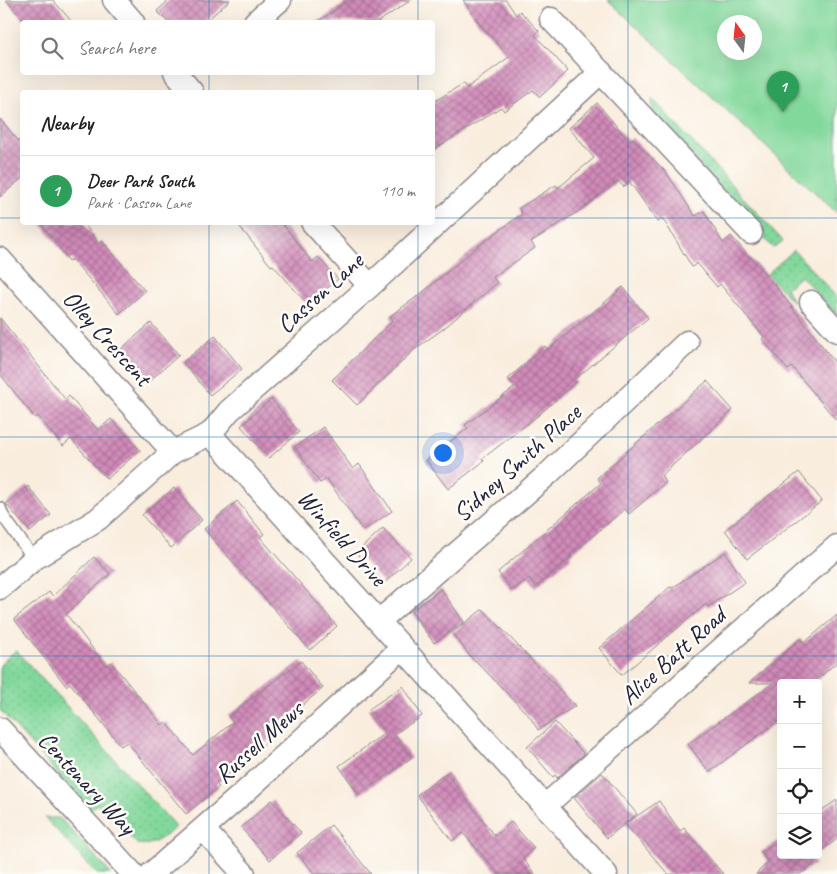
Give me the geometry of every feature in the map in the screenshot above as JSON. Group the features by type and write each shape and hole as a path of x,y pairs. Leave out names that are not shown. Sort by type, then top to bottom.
{"street":[{"path":"114,0 131,20"},
{"path":"257,20 280,0"},
{"path":"551,19 751,233"},
{"name":"Casson Lane","path":"210,434 229,411 370,286 601,72"},
{"path":"315,225 370,286"},
{"name":"Olley Crescent","path":"0,259 173,452"},
{"path":"811,302 837,331"},
{"name":"Sidney Smith Place","path":"379,621 548,474 687,342"},
{"path":"0,588 34,559 98,519 173,452 210,434"},
{"name":"Winfield Drive","path":"210,434 606,874"},
{"name":"Alice Batt Road","path":"545,806 837,546"},
{"name":"Russell Mews","path":"151,874 402,648"},
{"name":"Centenary Way","path":"0,729 133,874"},
{"path":"203,828 244,874"}],"lane":[{"path":"0,508 2,516 34,559"}],"green space":[{"path":"608,0 837,0 837,213"},
{"path":"652,98 783,241 773,248 653,113"},
{"path":"794,250 837,298 837,315 801,276 786,288 793,302 767,274"},
{"path":"16,650 176,827 153,843 137,844 97,804 90,810 0,710 0,665"},
{"path":"45,818 60,818 111,874 97,874"}],"building":[{"path":"6,0 53,0 70,20 23,20"},
{"path":"169,0 230,0 207,20 166,20 157,11"},
{"path":"350,0 411,0 381,20 320,20"},
{"path":"463,0 506,0 516,15 520,11 539,31 535,35 568,71 540,97 533,90 504,111 501,107 435,149 435,101 464,83 467,88 509,57 478,22"},
{"path":"597,103 629,141 632,138 666,172 695,216 704,211 723,243 731,236 774,284 837,365 837,421 792,367 788,370 762,339 764,337 720,284 717,287 697,263 692,267 663,219 658,222 629,181 624,187 618,181 582,209 531,242 535,248 493,277 497,283 443,329 415,349 357,405 332,380 393,320 390,316 422,293 478,246 522,214 519,208 556,185 558,188 594,158 569,128"},
{"path":"0,119 20,143 20,180 0,197"},
{"path":"42,225 85,225 99,244 102,241 145,291 119,314 72,259 69,261"},
{"path":"238,225 283,225 312,262 318,257 338,279 308,305 273,265 271,266"},
{"path":"623,287 648,318 574,380 576,382 541,413 482,459 484,461 448,489 426,460 468,428 465,425 515,387 508,379 545,346 548,350"},
{"path":"0,318 65,399 69,396 98,430 111,419 140,450 107,479 71,439 63,446 38,416 35,418 0,374"},
{"path":"151,323 179,355 148,382 120,350"},
{"path":"215,336 242,369 210,395 183,362"},
{"path":"707,381 733,410 661,476 666,482 629,514 625,509 570,555 571,557 536,587 529,578 512,591 498,572 601,483 597,478"},
{"path":"271,399 299,432 269,458 241,426"},
{"path":"323,427 353,469 359,464 392,511 363,531 327,479 320,483 295,447"},
{"path":"799,472 822,501 747,559 725,530"},
{"path":"28,486 51,515 30,532 6,504"},
{"path":"174,488 202,520 171,548 142,515"},
{"path":"237,501 264,534 260,537 337,626 310,650 204,529"},
{"path":"383,528 411,558 384,583 356,553"},
{"path":"725,552 745,582 708,607 706,604 622,675 599,648 670,587 672,588"},
{"path":"94,557 110,574 66,614 106,666 111,662 162,725 166,722 193,755 233,722 228,716 301,661 323,688 270,732 274,736 216,784 219,787 186,814 127,742 121,746 70,683 66,686 14,619 49,592 53,596"},
{"path":"441,589 464,622 434,643 411,611"},
{"path":"483,609 575,706 538,730 530,717 474,661 452,633"},
{"path":"837,615 837,662 818,679 777,679 777,722 709,772 688,744 773,683 749,683 800,639 804,643"},
{"path":"403,686 422,716 394,734 411,758 359,795 339,766 385,733 369,709"},
{"path":"555,722 584,754 557,778 555,775 553,777 527,747"},
{"path":"446,773 495,836 511,822 534,848 523,859 535,874 499,874 463,833 452,841 417,795"},
{"path":"602,773 637,814 607,838 574,798"},
{"path":"272,800 301,833 270,860 241,828"},
{"path":"837,800 837,839 822,851 822,814 822,810"},
{"path":"659,801 680,831 684,828 723,874 668,874 625,824"},
{"path":"331,825 371,874 315,874 297,853"},
{"path":"777,842 777,859 812,859 815,864 800,874 756,874 768,862 761,852"}],"place":[{"name":"Deer Park South","path":"783,112"}]}
